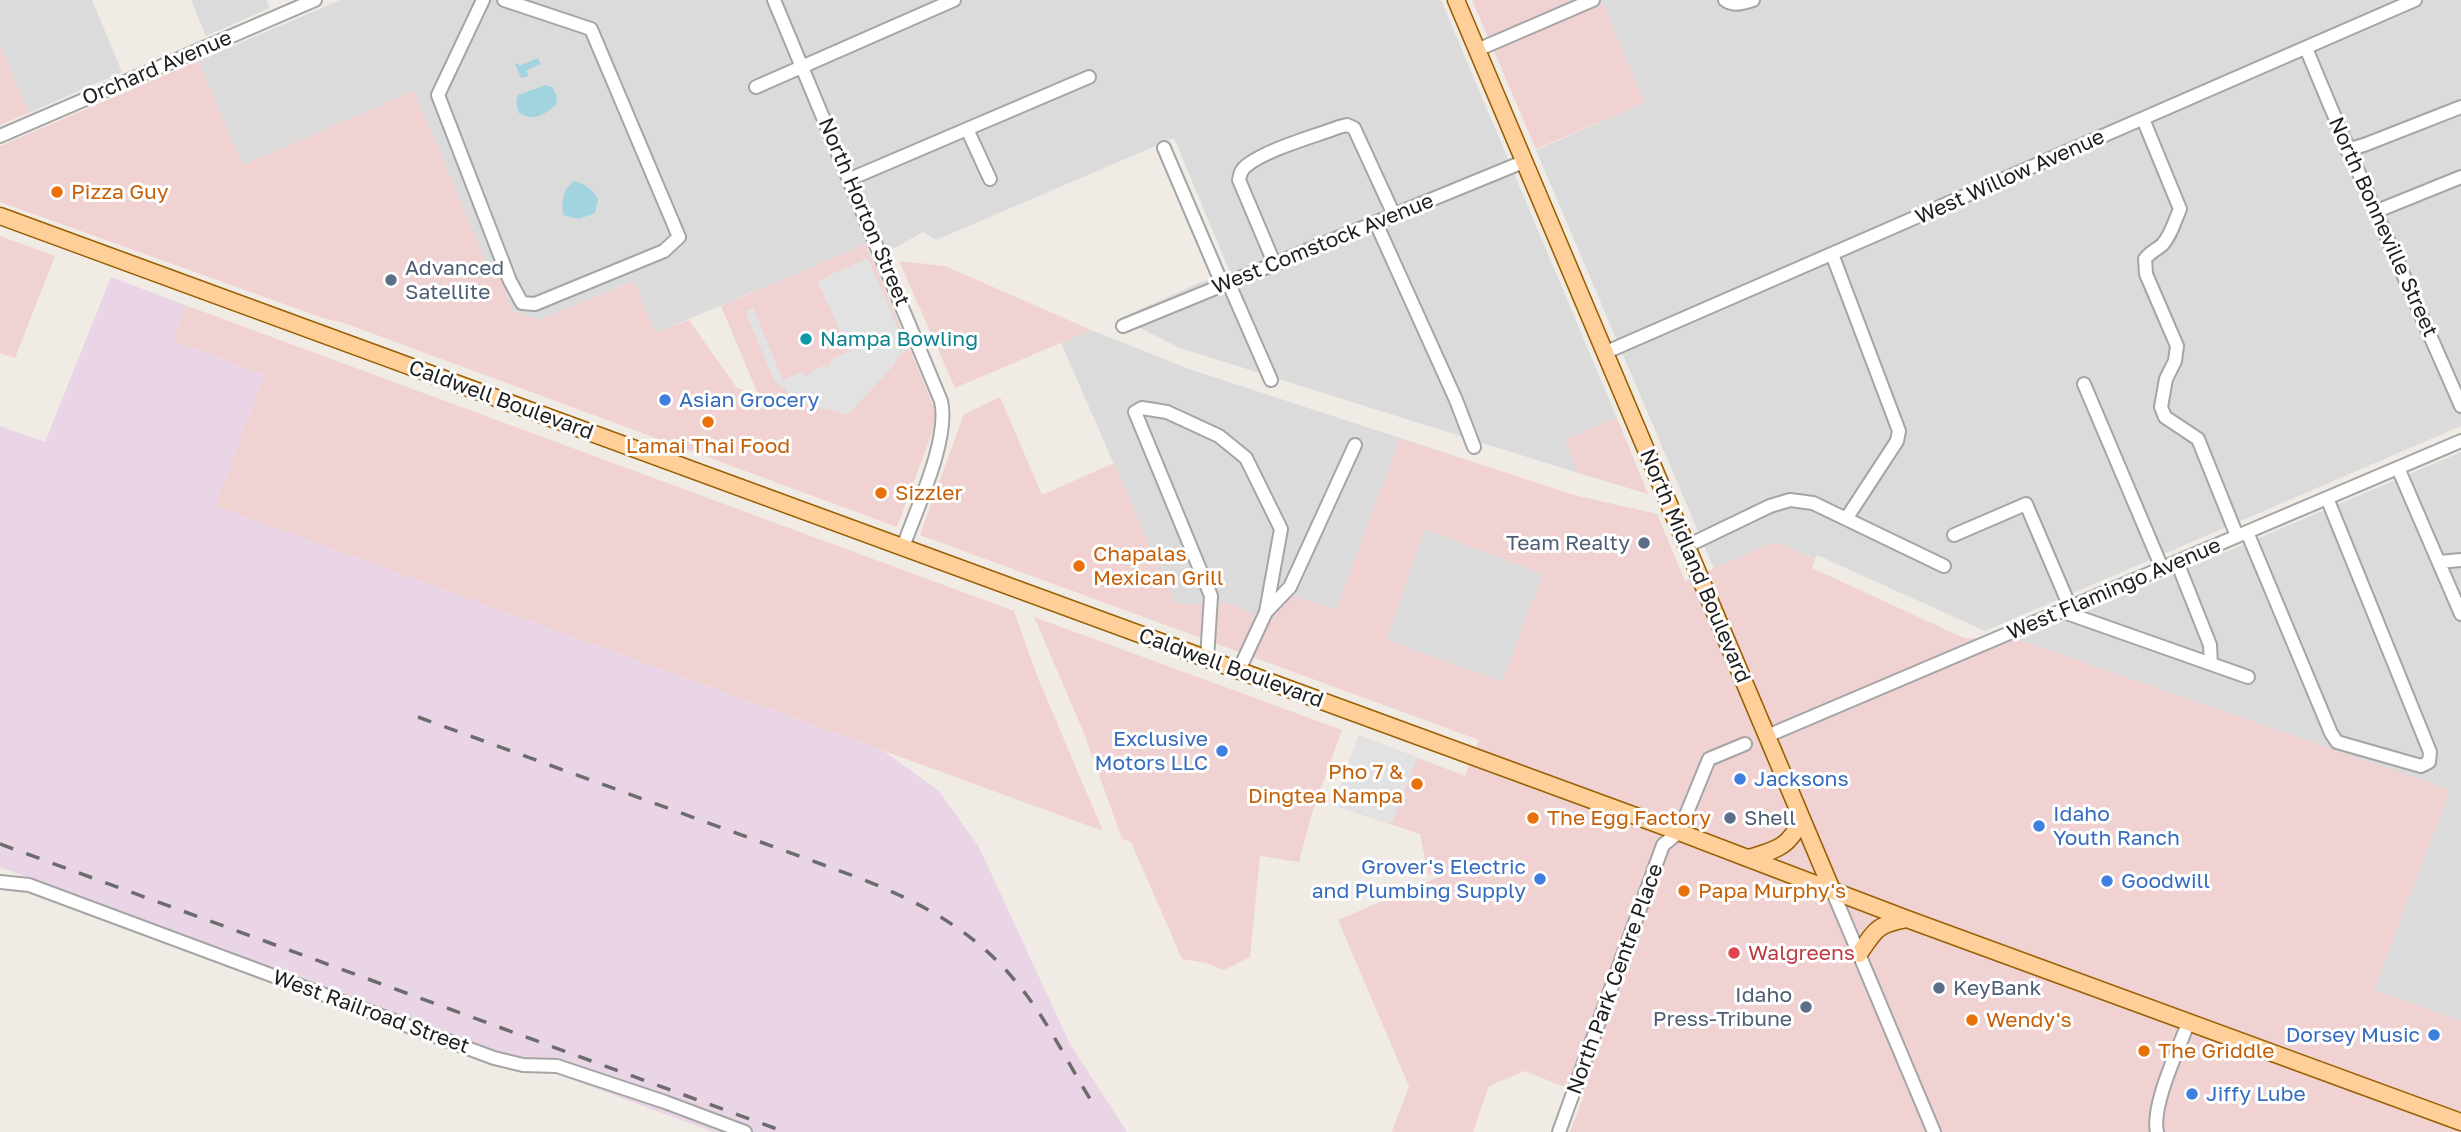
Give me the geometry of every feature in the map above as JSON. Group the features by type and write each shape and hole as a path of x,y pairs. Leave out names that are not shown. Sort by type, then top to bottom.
{"main road":[{"name":"North Midland Boulevard","path":"1456,0 1832,890"},
{"name":"Caldwell Boulevard","path":"0,216 2461,1122"},
{"path":"1749,858 1782,848 1788,843 1802,819"},
{"path":"1859,954 1871,936 1884,924 1907,919"}],"street":[{"name":"Orchard Avenue","path":"0,136 315,0"},
{"path":"483,0 438,95 510,281 522,303 535,304 664,251 679,237 591,29 504,0"},
{"name":"North Horton Street","path":"774,0 929,367 943,408 940,440 903,547"},
{"path":"756,87 954,0"},
{"path":"1477,50 1593,0"},
{"path":"1725,0 1728,3 1745,3 1753,0"},
{"name":"West Willow Avenue","path":"1604,352 2415,0"},
{"name":"North Bonneville Street","path":"2305,48 2347,150 2377,211 2461,406"},
{"path":"850,179 1089,77"},
{"path":"2347,150 2461,107"},
{"path":"2143,119 2180,209 2167,238 2145,259 2146,274 2177,346 2175,361 2165,379 2161,407 2165,417 2198,439 2337,742 2421,766 2429,762 2430,752 2326,498"},
{"path":"1275,264 1239,180 1240,172 1247,165 1267,154 1339,127 1347,125 1354,128 1394,215"},
{"path":"967,129 990,179"},
{"path":"1164,148 1271,380"},
{"name":"West Comstock Avenue","path":"1123,327 1523,162"},
{"path":"2377,211 2461,177"},
{"path":"1376,223 1474,447"},
{"path":"1832,254 1899,431 1897,441 1846,519"},
{"path":"2084,384 2162,568"},
{"path":"1207,659 1211,596 1136,419 1135,412 1142,408 1167,412 1219,436 1246,457 1281,529 1266,612 1239,670"},
{"name":"West Flamingo Avenue","path":"1766,736 2461,441"},
{"path":"1266,612 1290,587 1355,445"},
{"path":"2398,468 2461,614"},
{"path":"1687,546 1770,506 1790,500 1813,503 1944,566"},
{"path":"1954,535 2026,504 2066,609 2248,677"},
{"path":"2439,562 2461,561"},
{"path":"2177,562 2210,645 2211,664"},
{"name":"North Park Centre Place","path":"1559,1132 1663,845 1679,832 1709,760 1745,744"},
{"name":"West Railroad Street","path":"0,882 29,886 494,1058 523,1065 557,1066 745,1132"},
{"name":"North Midland Boulevard","path":"1832,890 1934,1132"},
{"path":"2157,1132 2155,1124 2158,1106 2189,1021"}],"shaded area":[{"path":"0,0 92,0 122,72 29,113 0,45"},
{"path":"191,0 266,0 270,8 206,36"},
{"path":"340,0 1441,0 1617,418 1565,440 1578,473 1180,348 1120,318 1229,270 1174,138 936,240 923,232 895,248 866,244 656,333 633,281 539,320 513,311 508,303 507,273 486,262 414,92 243,165 198,61"},
{"path":"1472,0 1601,0 1645,103 1536,149"},
{"path":"1601,0 2461,0 2461,426 1985,631 1817,555 1815,559 1775,542 1714,569 1536,150 1645,103"},
{"path":"0,45 29,113 0,125"},
{"path":"198,61 243,165 414,91 486,262 507,273 508,303 513,311 539,320 634,281 656,333 689,320 737,388 758,394 721,306 866,244 938,417 897,527 344,323 323,318 0,202 0,146"},
{"path":"0,236 55,256 15,358 0,353"},
{"path":"868,258 907,350 900,354 893,366 848,415 795,401 789,397 785,388 775,383 745,311 753,308 783,380 801,372 808,376 811,371 823,366 829,367 832,359 850,351 817,281"},
{"path":"899,261 945,266 1091,330 955,388"},
{"path":"111,277 185,305 173,341 264,375 216,506 884,751 939,791 979,847 1070,1044 1127,1132 713,1132 0,867 0,426 45,442"},
{"path":"185,305 1014,611 1037,676 1103,831 215,506 264,375 173,341"},
{"path":"1091,330 1189,369 1400,438 1336,610 1285,592 1273,621 1226,603 1175,604 1061,343"},
{"path":"1000,397 1042,495 1114,463 1175,604 1226,603 1273,621 1284,592 1336,610 1400,438 1574,495 1657,514 1685,581 1774,542 1815,559 1812,568 1964,638 2019,640 2450,790 2374,990 2461,1021 2461,1132 1570,1132 1584,1095 1525,1071 1489,1086 1473,1132 1392,1132 1409,1086 1338,920 1441,876 1428,874 1420,834 1333,805 1359,735 1465,776 1479,740 920,535 964,414","holes":["1425,529 1543,574 1502,682 1386,640"]},
{"path":"1617,418 1648,494 1578,473 1565,440"},
{"path":"2461,452 2461,1021 2374,990 2019,640"},
{"path":"1425,529 1543,574 1502,682 1386,640"},
{"path":"1034,617 1342,730 1311,816 1299,862 1260,856 1250,957 1224,970 1206,963 1182,959 1131,842 1122,839 1084,733"},
{"path":"1359,735 1417,758 1392,824 1333,805"}],"water":[{"path":"538,58 541,64 527,70 528,76 521,78 515,64 518,63 519,66"},
{"path":"545,85 552,87 557,96 556,105 539,116 529,117 519,113 516,101 518,95"},
{"path":"574,181 589,188 598,200 595,213 579,219 563,215 564,196"}],"railway":[{"path":"418,717 862,879 927,909 966,934 1017,983 1047,1026 1092,1102"},
{"path":"0,844 785,1132"}],"place":[{"name":"Pizza Guy","path":"57,192"},
{"name":"Advanced Satellite","path":"391,280"},
{"name":"Nampa Bowling","path":"806,339"},
{"name":"Asian Grocery","path":"665,400"},
{"name":"Lamai Thai Food","path":"708,422"},
{"name":"Sizzler","path":"881,493"},
{"name":"Team Realty","path":"1644,543"},
{"name":"Chapalas Mexican Grill","path":"1079,566"},
{"name":"Exclusive Motors LLC","path":"1222,751"},
{"name":"Jacksons","path":"1740,779"},
{"name":"Pho 7 & Dingtea Nampa","path":"1417,784"},
{"name":"The Egg Factory","path":"1533,818"},
{"name":"Shell","path":"1730,818"},
{"name":"Idaho Youth Ranch","path":"2039,826"},
{"name":"Grover's Electric and Plumbing Supply","path":"1540,879"},
{"name":"Goodwill","path":"2107,881"},
{"name":"Papa Murphy's","path":"1684,891"},
{"name":"Walgreens","path":"1734,953"},
{"name":"KeyBank","path":"1939,988"},
{"name":"Idaho Press-Tribune","path":"1806,1007"},
{"name":"Wendy's","path":"1972,1020"},
{"name":"Dorsey Music","path":"2434,1035"},
{"name":"The Griddle","path":"2144,1051"},
{"name":"Jiffy Lube","path":"2192,1094"}]}
